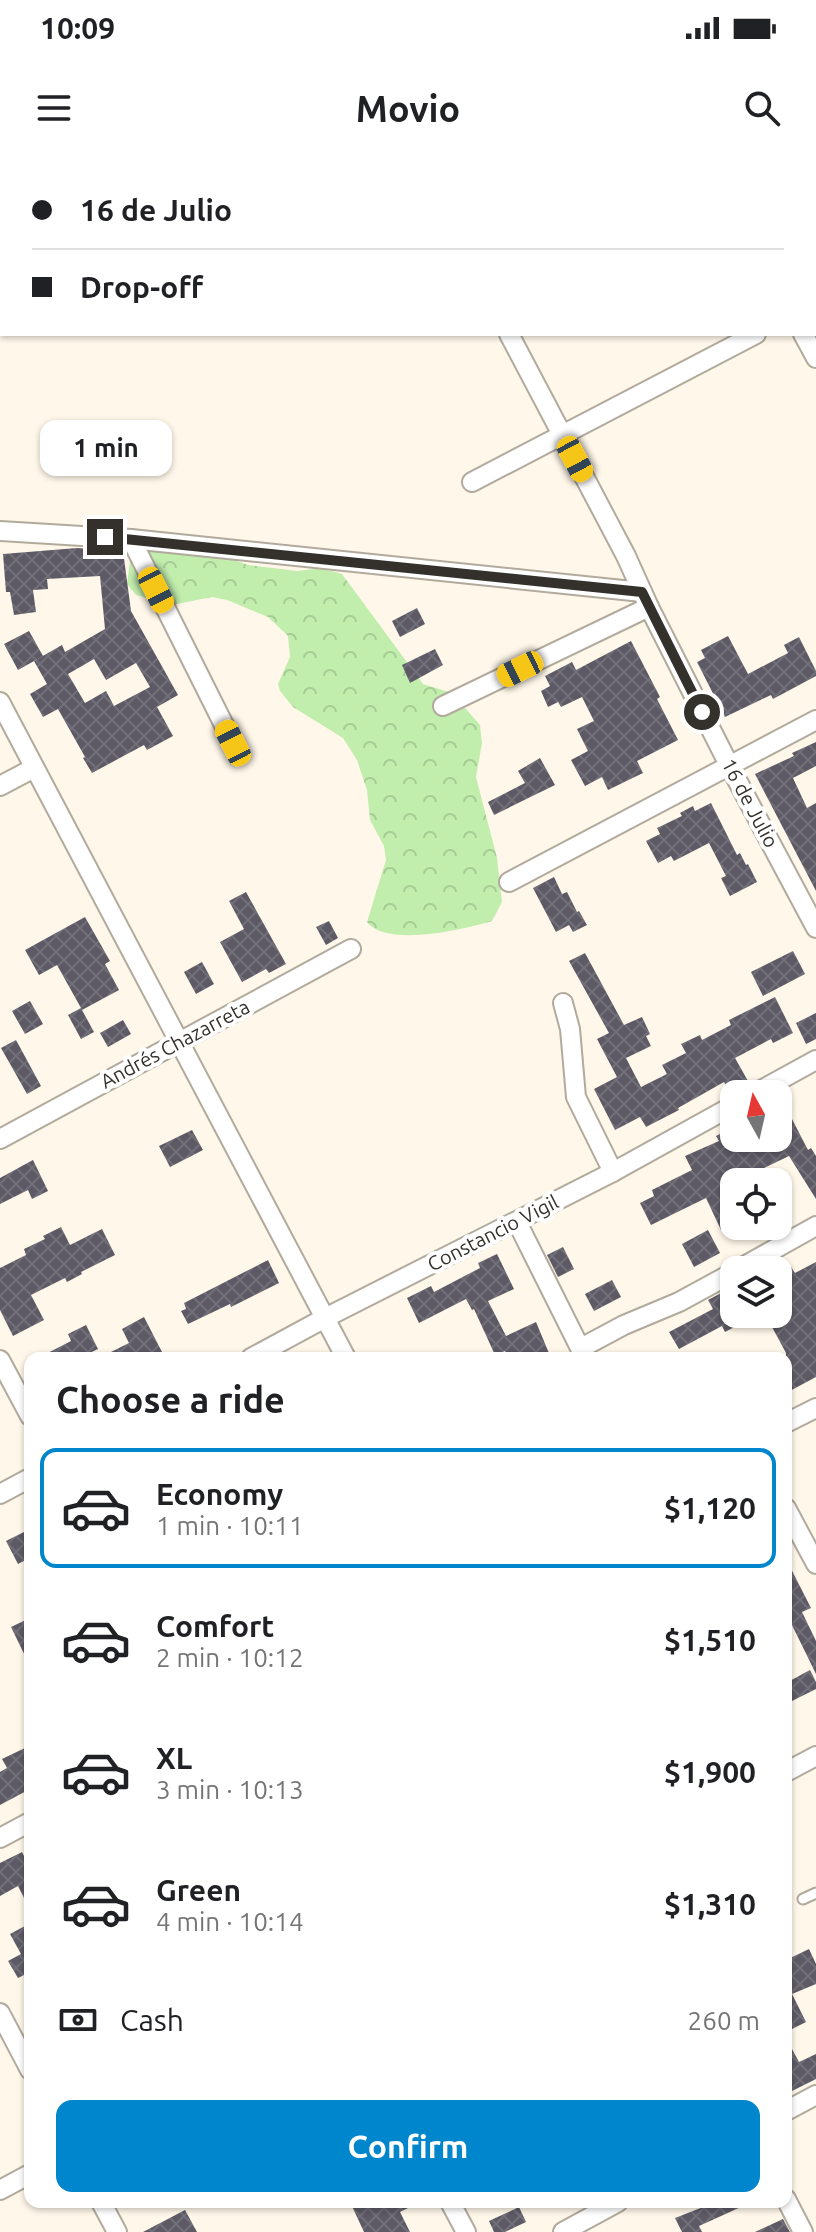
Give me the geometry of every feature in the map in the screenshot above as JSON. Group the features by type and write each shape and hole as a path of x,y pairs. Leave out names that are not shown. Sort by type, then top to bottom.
{"street":[{"name":"16 de Julio","path":"510,336 626,556 729,765 816,928"},
{"path":"472,482 752,336"},
{"path":"804,336 816,358"},
{"path":"0,531 131,539 645,599"},
{"path":"131,539 233,743"},
{"path":"443,706 645,599"},
{"path":"0,702 343,1352"},
{"path":"509,882 816,720"},
{"path":"0,786 34,768"},
{"name":"Andrés Chazarreta","path":"0,1139 351,949"},
{"path":"563,1003 570,1029 576,1097 613,1172"},
{"path":"780,1080 816,1060"},
{"name":"Constancio Vigil","path":"262,1352 613,1172 720,1113"},
{"path":"517,1222 582,1352"},
{"path":"762,1256 816,1226"},
{"path":"584,1352 624,1325 679,1302 720,1279"},
{"path":"0,1360 24,1405"},
{"path":"792,1420 816,1408"},
{"path":"0,1494 24,1481"},
{"path":"792,1519 816,1564"},
{"path":"792,1769 816,1756"},
{"path":"0,1838 24,1825"},
{"path":"0,2013 24,2059"},
{"path":"792,2108 816,2095"},
{"path":"0,2190 24,2177"},
{"path":"104,2208 117,2232"},
{"path":"453,2208 466,2232"},
{"path":"563,2232 607,2208"},
{"path":"791,2208 803,2232"}],"lane":[{"path":"803,1899 816,1893"}],"green space":[{"path":"196,538 231,559 248,565 297,571 321,568 342,574 423,684 452,693 480,725 482,743 476,777 497,858 502,902 492,921 446,932 408,935 377,930 367,922 386,860 384,846 370,820 367,790 357,760 343,738 293,707 280,691 278,684 290,657 288,636 268,617 227,600 212,597 172,605 136,595 127,584 132,546"}],"building":[{"path":"77,548 123,551 131,611 178,695 157,707 173,736 147,750 144,745 92,773 58,709 43,717 30,694 47,684 34,661 62,645 65,652 105,629 100,576 47,579 48,589 33,590 36,612 14,615 10,592 6,592 3,554","holes":["94,659 106,680 136,663 150,687 114,706 106,691 85,703 68,674"]},
{"path":"417,608 425,624 400,637 392,621"},
{"path":"29,631 43,656 18,670 4,644"},
{"path":"728,636 748,674 788,653 784,645 799,637 816,676 773,699 771,695 725,717 697,662 705,658 701,650"},
{"path":"631,641 678,740 637,761 643,773 608,790 602,777 585,786 571,760 588,751 577,729 594,721 582,697 561,707 558,702 548,707 541,691 550,686 545,676 572,662 576,670"},
{"path":"435,649 443,665 410,683 402,665"},
{"path":"816,742 816,766 793,778 807,808 816,803 816,891 755,774"},
{"path":"540,758 555,785 494,815 488,802 525,783 518,771"},
{"path":"711,803 737,855 740,853 757,882 730,896 721,878 726,876 709,843 674,861 671,856 658,863 646,841 660,834 657,828 682,816 680,813 693,806 695,811"},
{"path":"554,877 562,894 567,892 587,925 573,932 569,925 556,932 533,888"},
{"path":"246,892 286,964 269,973 266,969 242,982 220,942 244,929 229,901"},
{"path":"85,917 110,961 105,964 119,990 82,1010 94,1032 81,1039 68,1015 81,1008 57,965 39,975 25,950"},
{"path":"329,921 338,938 326,945 316,927"},
{"path":"793,951 805,974 763,996 751,972"},
{"path":"585,953 624,1025 642,1017 650,1034 646,1036 651,1046 626,1058 641,1087 667,1074 662,1065 686,1053 681,1044 700,1035 702,1040 731,1025 729,1020 775,997 793,1033 773,1043 771,1039 735,1058 747,1080 720,1080 720,1084 646,1127 640,1117 615,1130 594,1089 617,1077 597,1039 609,1033 569,961"},
{"path":"202,962 214,984 196,994 184,972"},
{"path":"30,1001 43,1024 25,1034 12,1011"},
{"path":"816,1013 816,1039 806,1044 796,1023"},
{"path":"123,1020 131,1034 108,1047 100,1033"},
{"path":"16,1040 41,1086 27,1094 1,1048"},
{"path":"792,1119 808,1150 811,1148 816,1156 816,1199 789,1156 764,1168 720,1168 720,1228 706,1198 651,1225 640,1203 654,1196 652,1190 692,1170 685,1156 719,1141 716,1136 720,1134 720,1152 792,1152"},
{"path":"192,1130 203,1150 170,1167 159,1146"},
{"path":"33,1160 48,1191 32,1199 28,1190 0,1204 0,1178"},
{"path":"61,1227 70,1245 102,1229 115,1255 67,1282 65,1278 31,1295 44,1320 13,1336 0,1310 0,1268 26,1255 24,1249"},
{"path":"708,1230 720,1253 694,1267 682,1244"},
{"path":"563,1247 574,1269 558,1277 547,1255"},
{"path":"497,1254 514,1289 488,1301 506,1336 536,1322 548,1352 494,1352 474,1309 466,1299 419,1323 407,1298 431,1286 434,1292 480,1268 478,1263"},
{"path":"268,1260 279,1283 188,1324 181,1311 186,1309 184,1303"},
{"path":"816,1262 816,1377 792,1390 792,1352 785,1352 773,1328 792,1328 792,1268 795,1273"},
{"path":"612,1280 621,1297 594,1311 585,1294"},
{"path":"720,1294 720,1327 679,1349 669,1332 713,1309 708,1300"},
{"path":"144,1317 162,1352 111,1352 129,1343 122,1329"},
{"path":"86,1325 98,1349 92,1352 50,1352 71,1341 68,1334"},
{"path":"24,1532 24,1561 18,1564 6,1541"},
{"path":"792,1571 811,1608 802,1612 816,1641 816,1674 792,1625"},
{"path":"24,1621 24,1654 11,1627"},
{"path":"810,1670 816,1689 792,1701 792,1680"},
{"path":"24,1748 24,1792 0,1805 0,1772 7,1768 2,1759"},
{"path":"22,1852 24,1898 18,1886 0,1896 0,1863"},
{"path":"24,1927 24,1975 18,1978 8,1961 21,1954 10,1934"},
{"path":"809,1949 816,1964 816,1984 792,1994 792,1957"},
{"path":"792,1994 806,2022 792,2029"},
{"path":"792,2049 799,2062 816,2054 816,2079 792,2091"},
{"path":"353,2208 408,2208 400,2212 410,2232 364,2232"},
{"path":"519,2208 526,2222 505,2232 494,2232 489,2221"},
{"path":"701,2208 739,2208 699,2226 702,2232 682,2232 675,2218"},
{"path":"185,2210 197,2232 143,2232"},
{"path":"783,2219 790,2232 755,2232"}],"route":[{"path":"105,537 642,592 702,712"}]}
